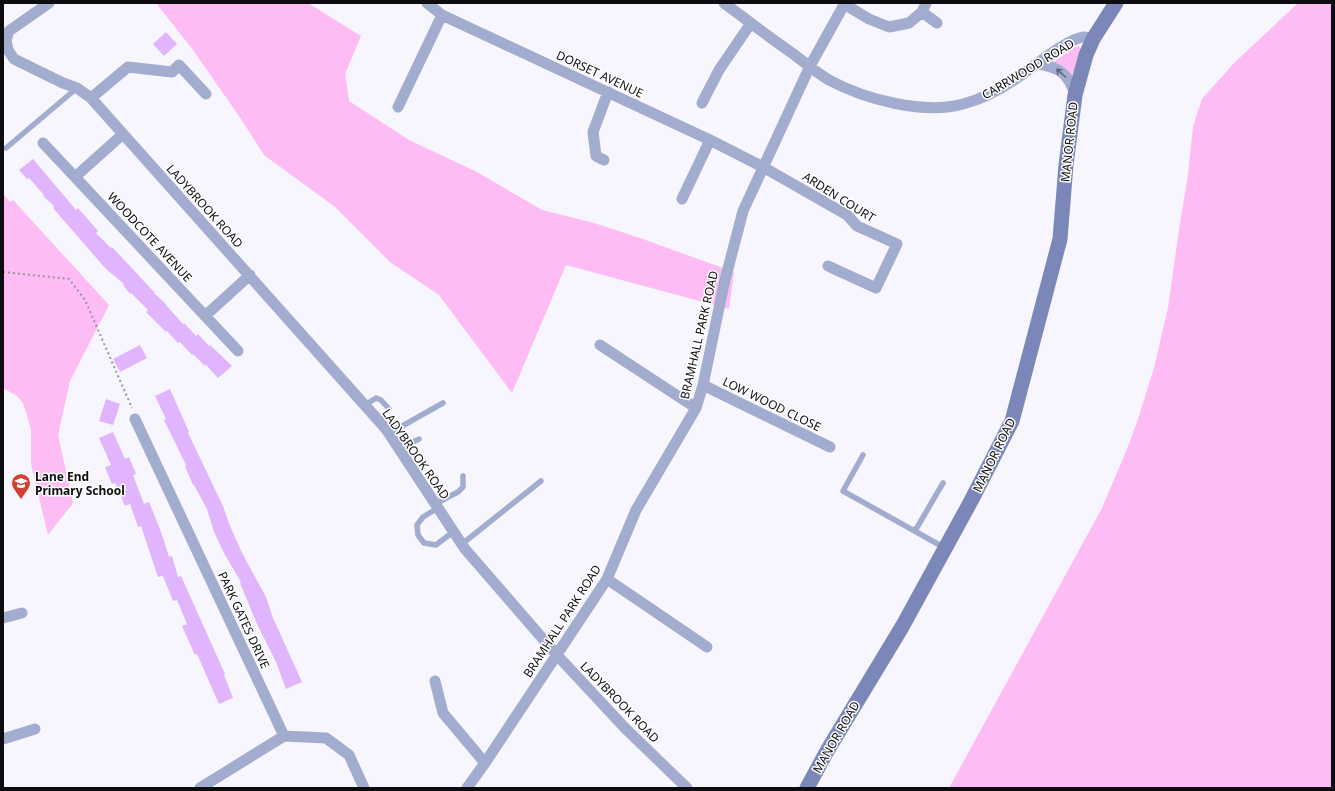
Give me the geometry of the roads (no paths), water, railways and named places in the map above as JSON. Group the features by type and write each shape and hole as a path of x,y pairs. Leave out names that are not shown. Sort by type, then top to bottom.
{"street":[{"name":"LADYBROOK ROAD","path":"49,3 9,31 6,40 8,50 14,59 77,88 91,98 250,275 388,432 462,544 556,654 625,728 687,788"},
{"name":"DORSET AVENUE","path":"427,3 442,15 710,140 763,167"},
{"path":"724,3 810,66"},
{"path":"1093,39 1116,3"},
{"path":"845,4 869,19 889,27 909,23 924,8 937,23"},
{"name":"BRAMHALL PARK ROAD","path":"467,788 607,578 636,510 696,408 703,385 724,284 743,211 810,66 845,4"},
{"path":"398,107 442,15"},
{"path":"702,103 719,70 751,23"},
{"name":"CARRWOOD ROAD","path":"810,66 840,86 870,97 898,104 942,107 962,105 982,98 1015,80 1073,41 1084,37 1093,39"},
{"name":"MANOR ROAD","path":"807,788 827,751 902,627 971,501 1012,421 1060,239 1066,165 1075,95 1086,55 1093,39"},
{"path":"1038,64 1052,66 1062,73 1072,84 1075,95"},
{"path":"91,98 128,67 172,72 179,65 206,94"},
{"path":"604,160 596,156 593,132 608,92"},
{"path":"75,177 123,134"},
{"path":"682,199 710,140"},
{"name":"WOODCOTE AVENUE","path":"43,143 238,351"},
{"name":"ARDEN COURT","path":"763,167 847,215 857,226 897,244 876,288 828,266"},
{"path":"205,316 250,275"},
{"path":"600,345 696,408"},
{"name":"LOW WOOD CLOSE","path":"703,385 830,447"},
{"name":"PARK GATES DRIVE","path":"135,419 284,736"},
{"path":"607,578 706,647"},
{"path":"3,618 22,613"},
{"path":"435,681 443,713 485,763"},
{"path":"3,739 34,729"},
{"path":"200,788 284,736 326,738 349,755 364,788"}],"lane":[{"path":"6,148 77,88"},
{"path":"365,405 376,398 381,400 389,409"},
{"path":"388,432 404,425 443,403"},
{"path":"399,449 420,439"},
{"path":"863,455 843,491 945,548"},
{"path":"453,532 436,545 424,543 418,536 417,525 423,516 463,487 463,476"},
{"path":"462,544 541,481"},
{"path":"915,531 943,483"}],"place":[{"name":"Lane End Primary School","path":"21,500"}]}
